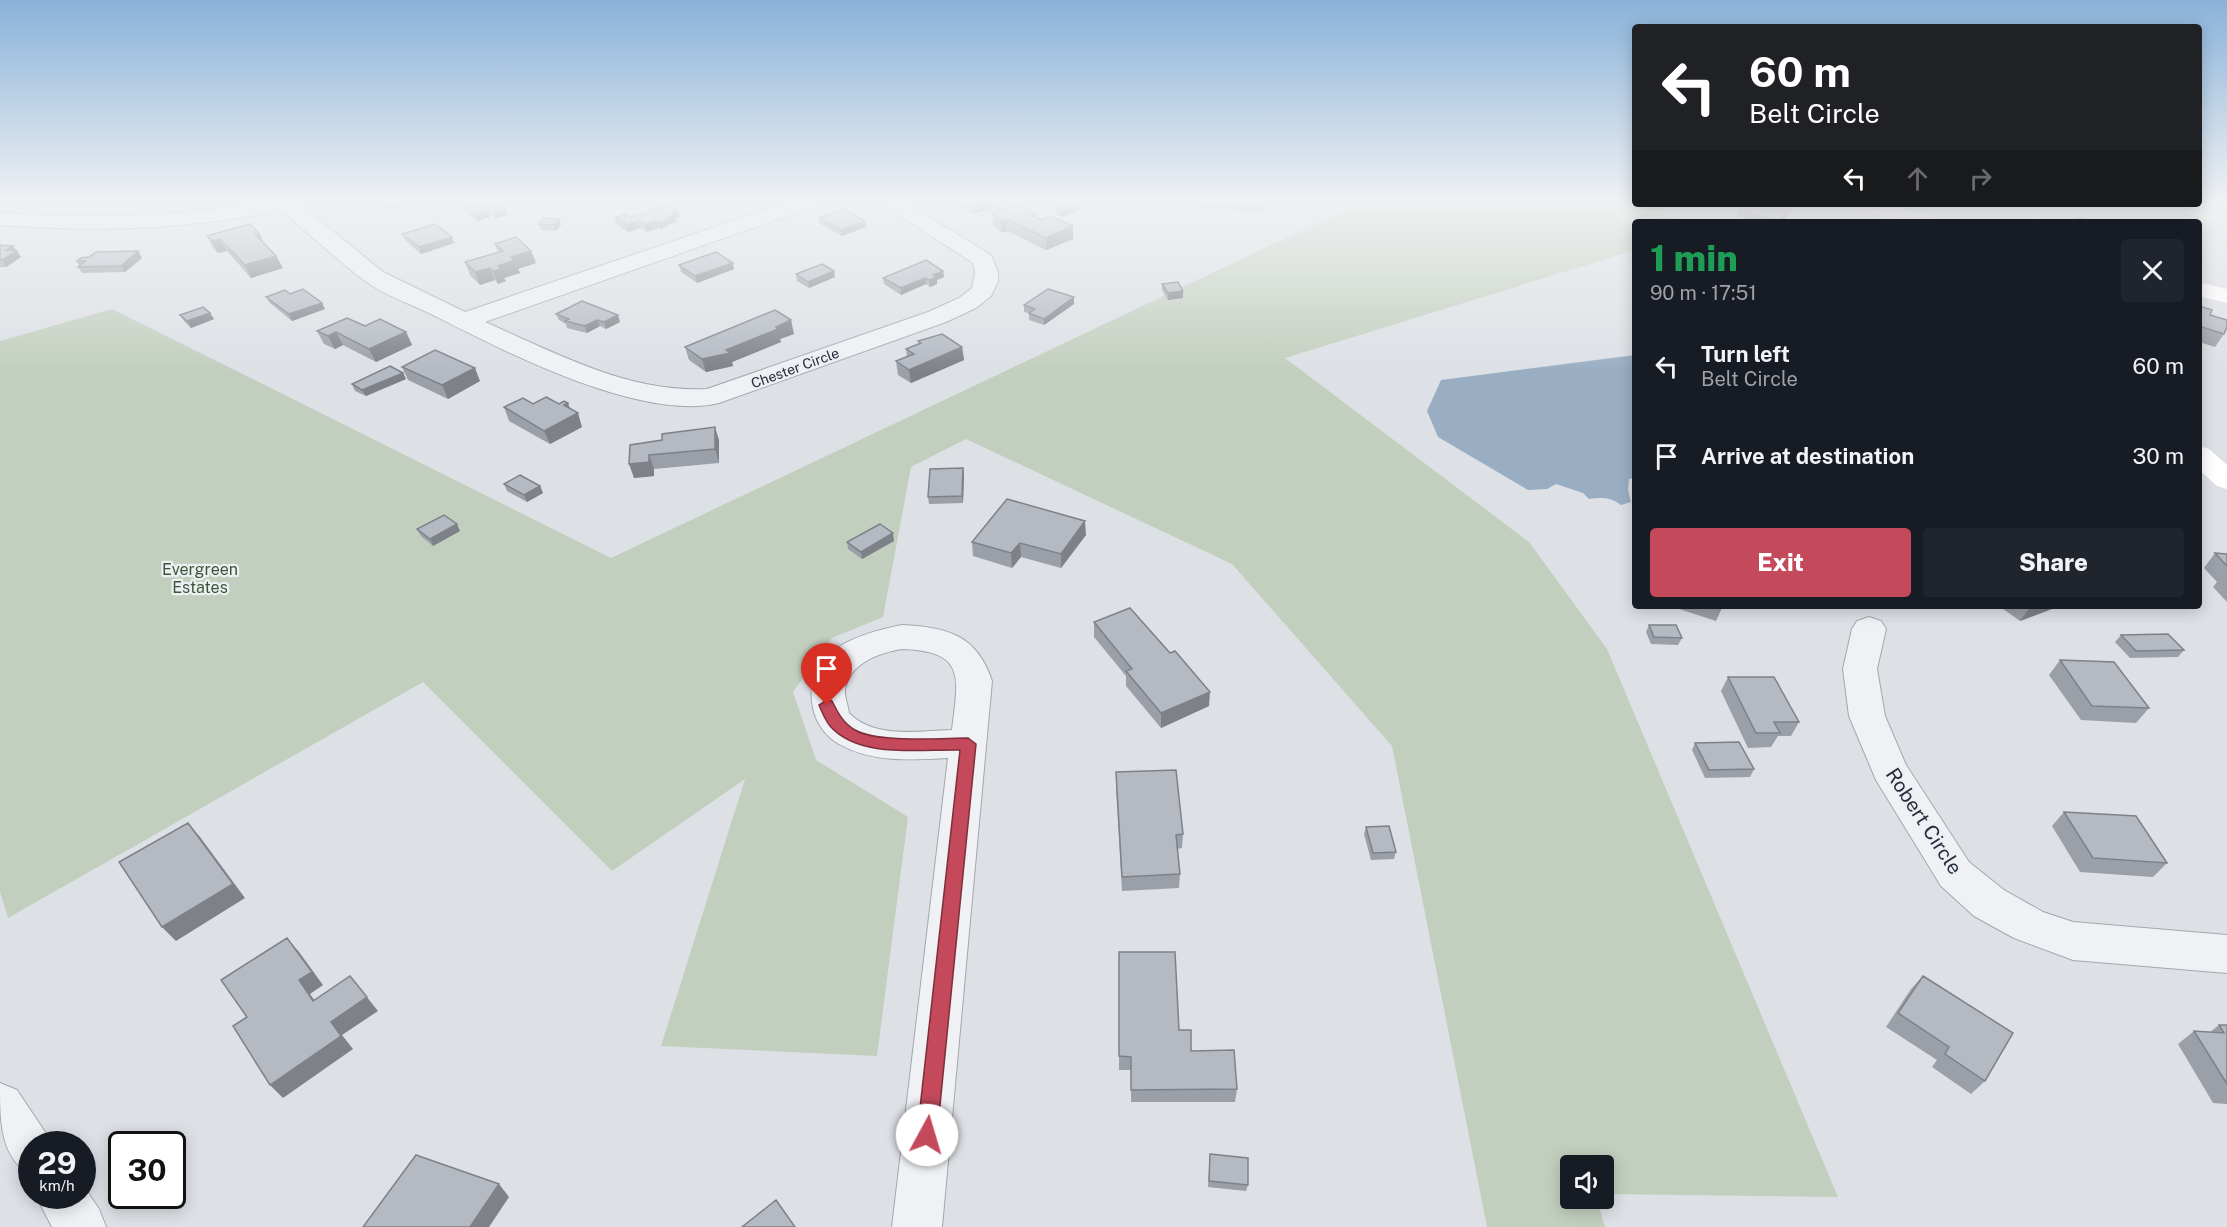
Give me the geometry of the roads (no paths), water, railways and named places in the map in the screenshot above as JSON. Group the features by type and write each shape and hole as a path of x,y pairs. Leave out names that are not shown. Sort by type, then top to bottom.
{"street":[{"path":"353,257 375,277 463,321 648,257"},
{"name":"Chester Circle","path":"463,321 626,388 683,400 729,391 937,317 974,300 984,290 988,279 983,260 979,257"},
{"path":"2202,290 2227,296"},
{"path":"2202,458 2227,480"},
{"name":"Robert Circle","path":"1869,630 1860,669 1868,716 1889,770 1955,874 1989,903 2029,925 2073,941 2227,954"},
{"path":"917,1227 968,744"},
{"path":"0,1106 18,1132"},
{"path":"69,1209 81,1227"}],"water":[{"path":"1632,355 1632,478 1629,479 1628,490 1631,502 1621,505 1606,498 1589,499 1583,493 1556,484 1547,489 1528,490 1438,437 1427,411 1441,380"}],"park label":[{"name":"Evergreen Estates","path":"200,578"}]}
